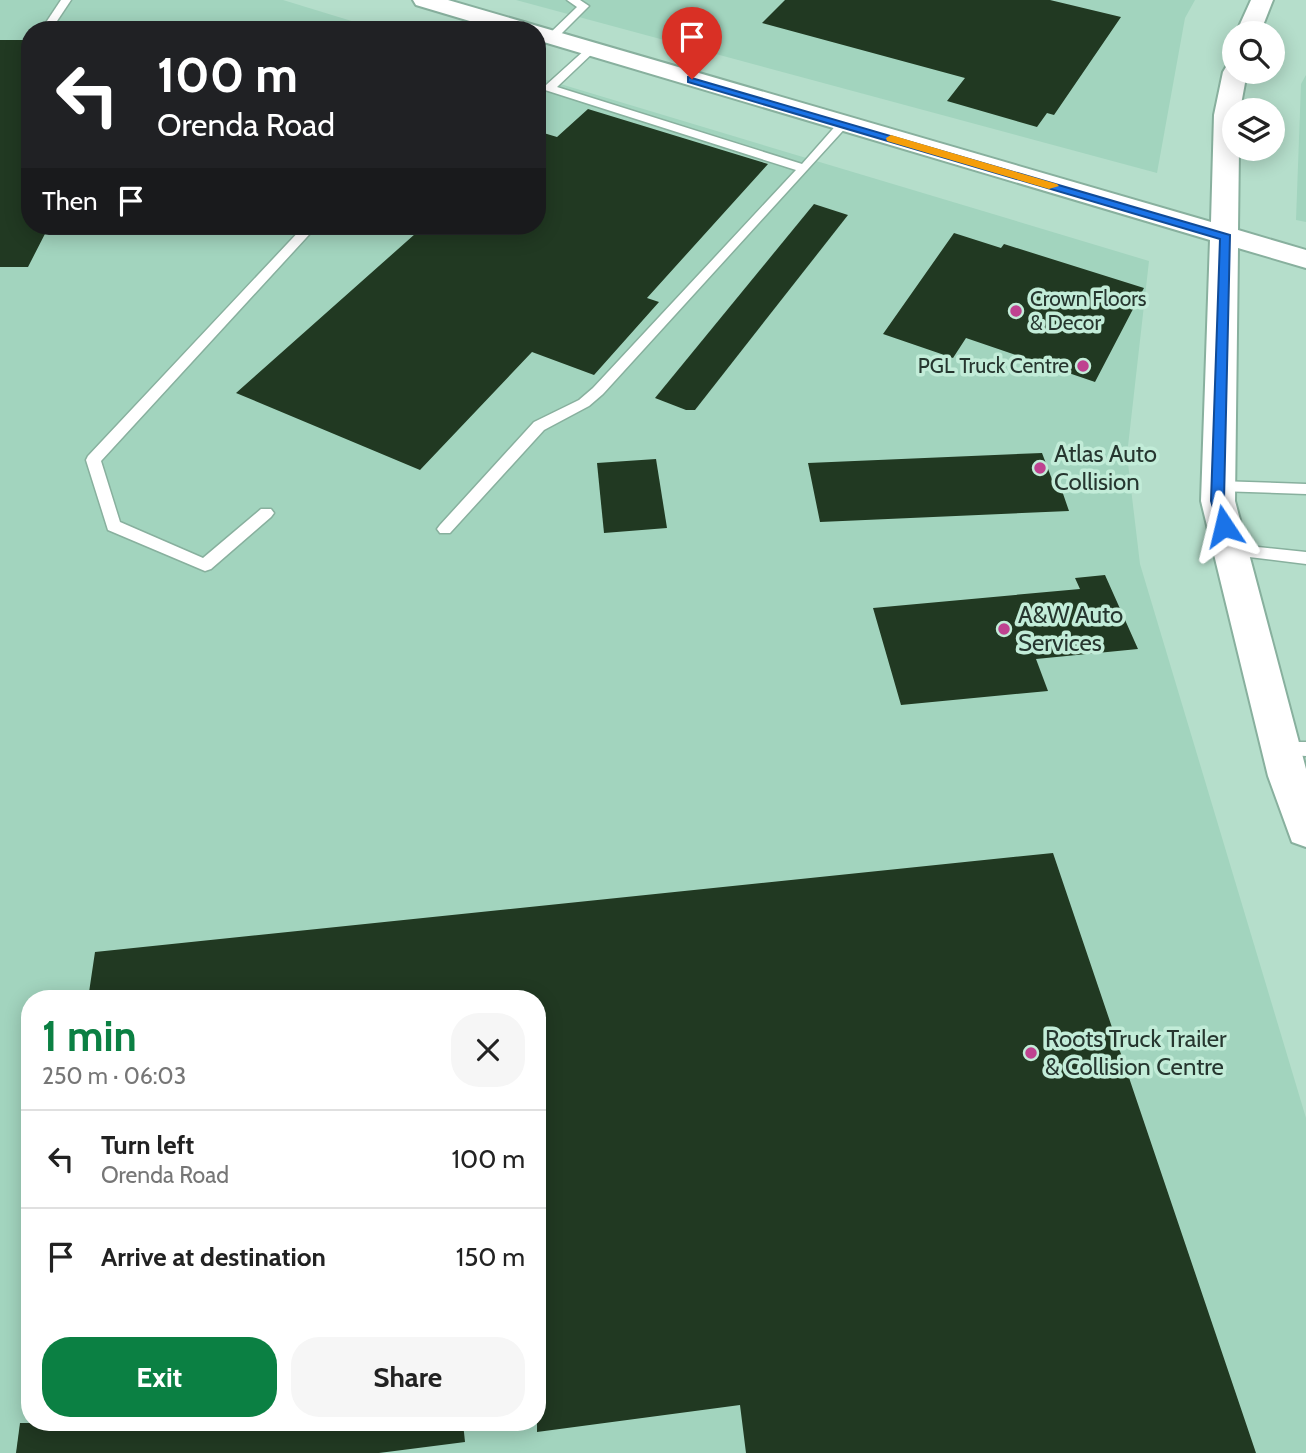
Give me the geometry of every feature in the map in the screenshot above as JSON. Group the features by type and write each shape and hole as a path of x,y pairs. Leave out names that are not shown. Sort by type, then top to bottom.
{"street":[{"path":"424,0 454,4 501,21"},
{"path":"1253,21 1262,0"},
{"path":"546,35 1306,260"},
{"path":"1233,84 1227,115 1226,237 1217,501 1230,550 1294,749 1303,812"}],"lane":[{"path":"52,21 66,0"},
{"path":"546,34 584,6 572,0"},
{"path":"546,88 591,50"},
{"path":"546,91 804,169"},
{"path":"444,529 539,426 584,403 598,391 843,124"},
{"path":"266,513 205,565 113,526 93,460 303,235"},
{"path":"1218,486 1306,489"},
{"path":"1230,550 1306,558"}],"shaded area":[{"path":"0,0 283,0 352,21 21,21 21,235 546,235 546,80 1149,261 1127,455 1140,564 1306,1118 1306,1453 0,1453"},
{"path":"516,0 1195,0 1185,18 1157,173"},
{"path":"1306,75 1306,222 1296,220 1301,84"}],"building":[{"path":"785,0 1050,0 1121,17 1054,115 1047,113 1037,127 947,101 965,78 762,23"},
{"path":"0,40 21,40 21,235 44,235 28,267 0,267"},
{"path":"588,109 768,164 647,298 659,302 594,375 532,352 420,470 236,393 414,235 546,235 546,134 557,137"},
{"path":"814,204 848,215 695,410 686,410 655,398"},
{"name":"Crown Floors & Decor","path":"954,233 1001,248 1004,244 1144,288 1095,382 966,338 953,358 883,334"},
{"path":"1042,453 1053,482 1059,482 1069,511 820,522 808,463"},
{"path":"656,459 667,528 604,533 597,463"},
{"name":"A&W Auto Services","path":"1105,575 1138,649 1036,659 1048,691 901,705 873,608 1080,589 1075,578"},
{"path":"1053,853 1256,1453 746,1453 740,1405 546,1431 546,990 89,990 95,952"},
{"path":"20,1423 21,1431 464,1431 465,1442 379,1453 16,1453"}],"slow traffic":[{"path":"891,138 1053,186"}],"place":[{"name":"Crown Floors & Decor","path":"1016,311"},
{"name":"PGL Truck Centre","path":"1083,366"},
{"name":"Atlas Auto Collision","path":"1040,468"},
{"name":"A&W Auto Services","path":"1004,629"},
{"name":"Roots Truck Trailer & Collision Centre","path":"1031,1053"}],"route":[{"path":"692,79 1226,237 1217,501 1224,526"}]}
